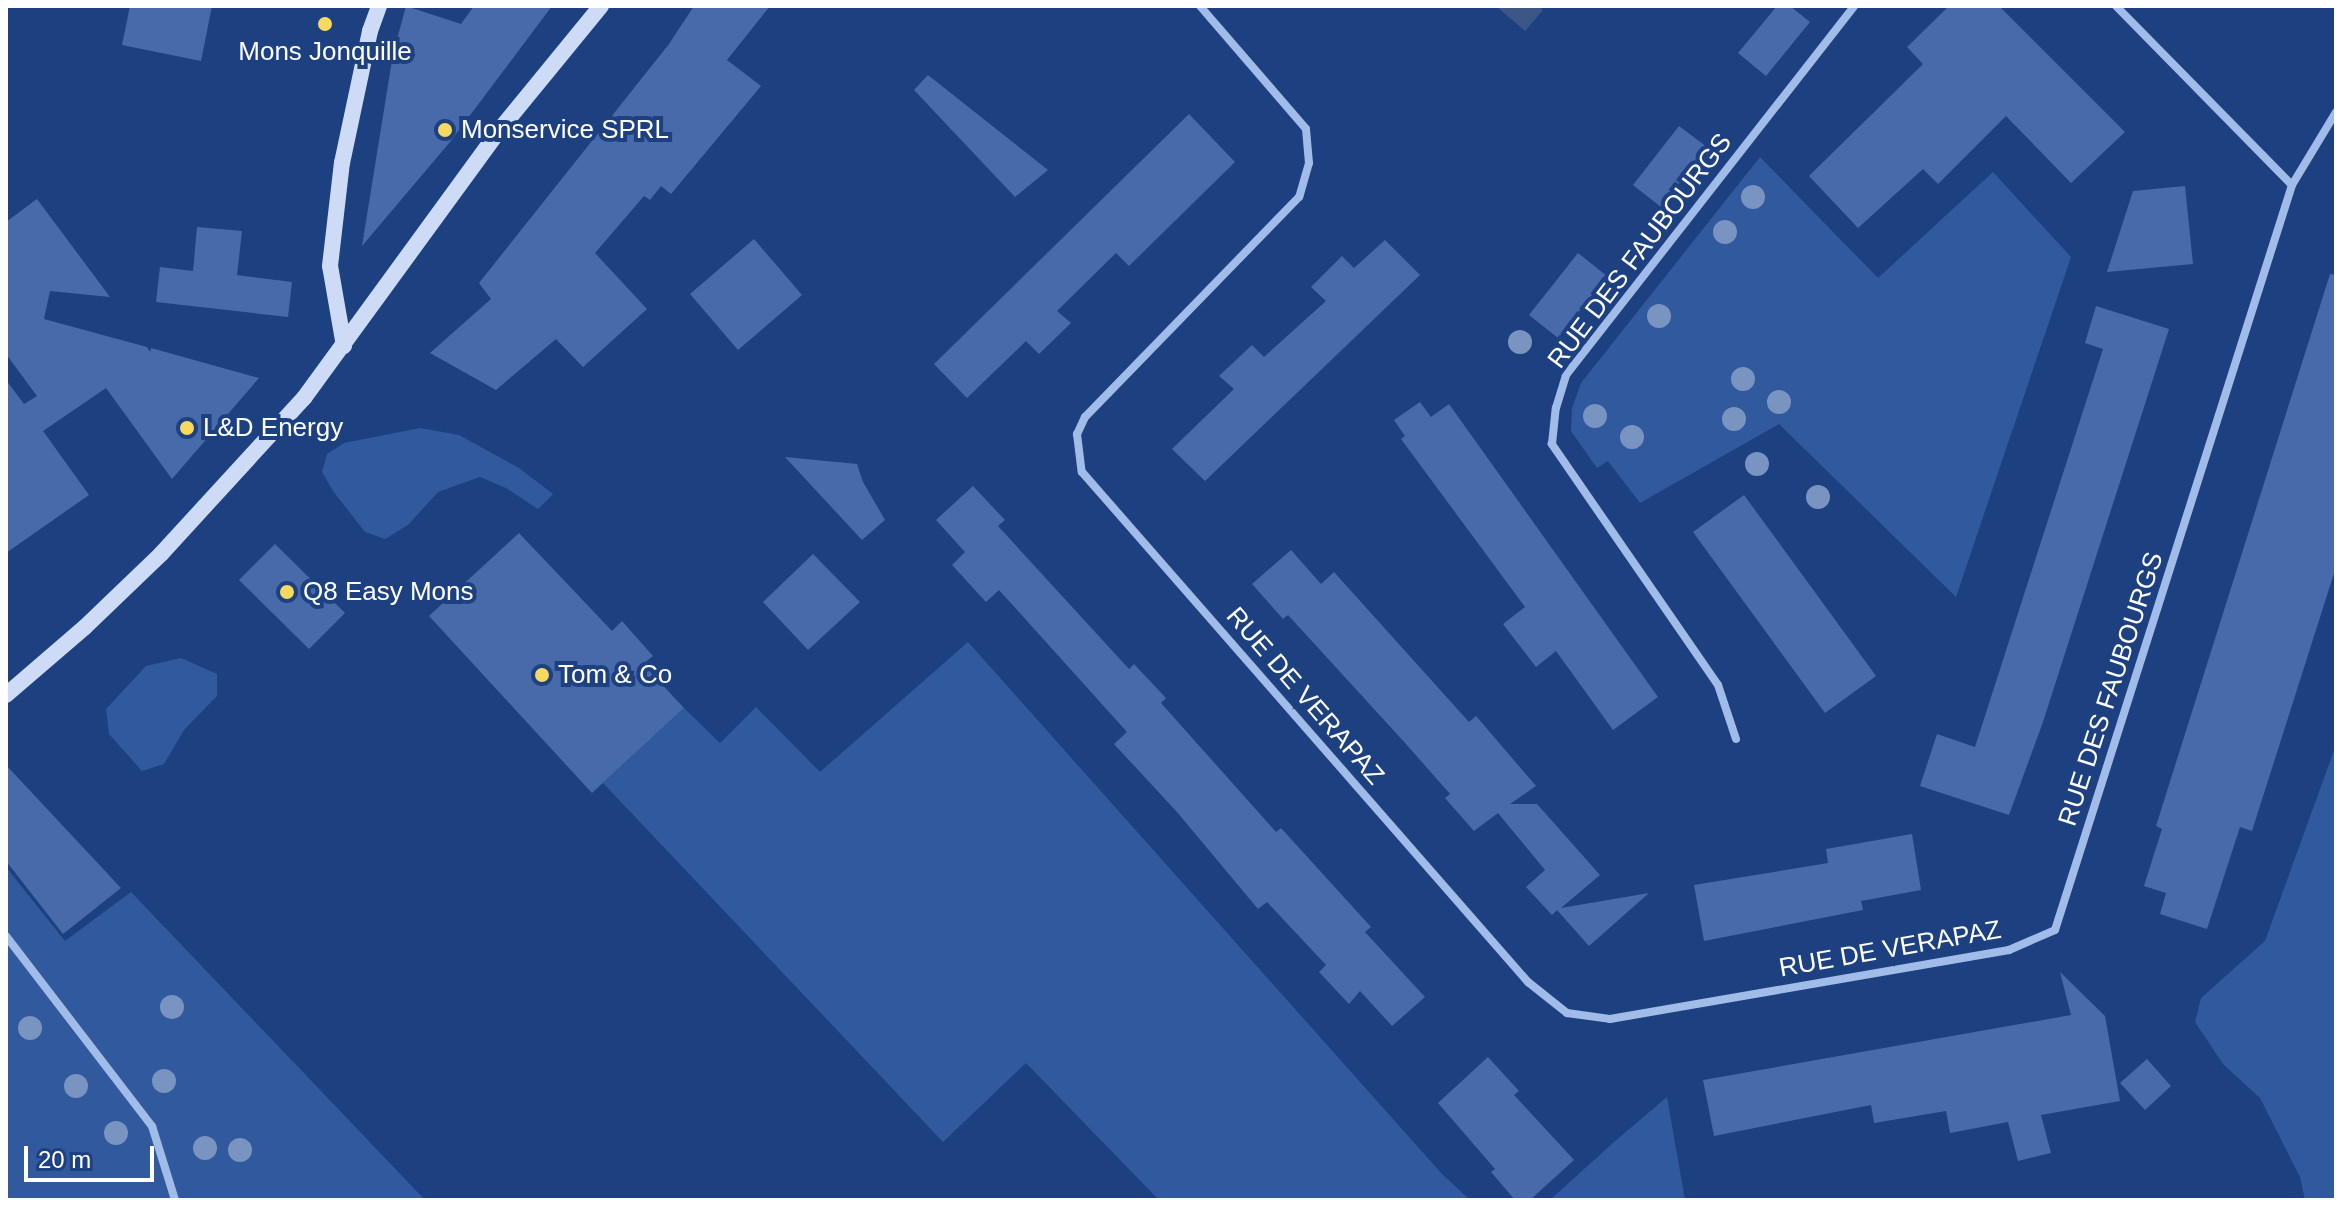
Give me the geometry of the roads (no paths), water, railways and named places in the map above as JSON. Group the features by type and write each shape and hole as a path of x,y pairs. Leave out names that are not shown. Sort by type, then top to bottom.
{"main road":[{"path":"344,346 330,266 342,163 370,31 379,6"},
{"path":"6,695 85,627 161,554 304,398 497,133 601,6"}],"street":[{"name":"RUE DE VERAPAZ","path":"1200,6 1306,129 1309,163 1299,197 1085,417 1077,434 1082,472 1528,982 1567,1013 1610,1019 2009,950 2055,930"},
{"name":"RUE DES FAUBOURGS","path":"1736,739 1718,685 1552,444 1556,408 1566,375 1854,6"},
{"path":"2116,6 2292,185"},
{"name":"RUE DES FAUBOURGS","path":"2055,930 2292,185 2336,112"},
{"path":"6,936 152,1126 175,1200"}],"place":[{"name":"Mons Jonquille","path":"325,24"},
{"name":"Monservice SPRL","path":"445,130"},
{"name":"L&D Energy","path":"187,428"},
{"name":"Q8 Easy Mons","path":"287,592"},
{"name":"Tom & Co","path":"542,675"}]}
